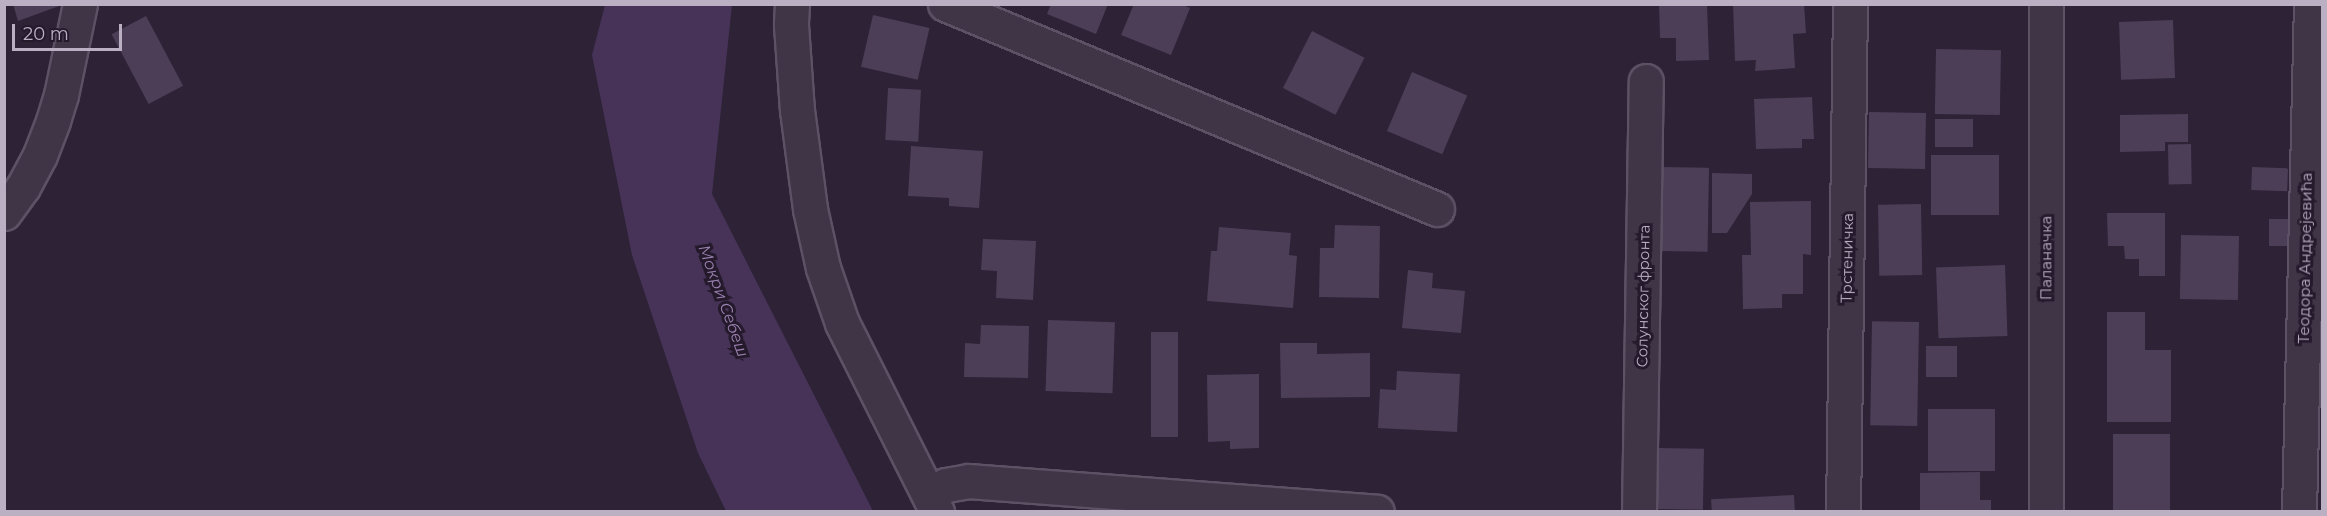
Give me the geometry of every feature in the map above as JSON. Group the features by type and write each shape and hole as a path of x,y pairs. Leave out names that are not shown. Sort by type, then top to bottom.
{"street":[{"path":"4,213 40,155 53,121 61,95 80,4"},
{"path":"792,4 790,25 797,110 810,209 823,267 842,322 933,502 946,485 968,481 1377,512"},
{"path":"945,4 1437,209"},
{"name":"Трстеничка","path":"1844,512 1850,4"},
{"name":"Паланачка","path":"2046,4 2046,512"},
{"name":"Теодора Андрејевића","path":"2299,512 2311,4"},
{"name":"Солунског фронта","path":"1639,512 1646,81"}],"water":[{"name":"Мокри Себеш","path":"605,5 732,5 712,194 873,511 726,511 698,453 632,255 592,55"}],"building":[{"path":"13,4 62,4 62,5 18,21"},
{"path":"1051,4 1108,4 1096,34 1047,14"},
{"path":"1134,4 1181,4 1190,8 1171,55 1121,35"},
{"path":"1659,4 1707,4 1709,60 1676,61 1676,38 1660,38"},
{"path":"1733,4 1804,4 1806,33 1793,34 1795,68 1755,71 1756,60 1735,61"},
{"path":"873,15 930,28 918,80 861,67"},
{"path":"146,16 183,86 149,104 112,34"},
{"path":"2173,20 2175,78 2121,80 2119,22"},
{"path":"1312,31 1365,58 1336,115 1283,88"},
{"path":"1936,49 2001,50 2000,115 1935,114"},
{"path":"1412,72 1467,95 1442,154 1387,131"},
{"path":"888,88 921,90 918,142 885,140"},
{"path":"1812,97 1814,139 1802,139 1802,148 1756,149 1754,99"},
{"path":"1869,112 1926,113 1925,169 1868,168"},
{"path":"2188,114 2188,142 2165,142 2165,151 2120,152 2120,115"},
{"path":"1935,119 1973,119 1973,147 1935,147"},
{"path":"2168,144 2191,144 2192,184 2169,184"},
{"path":"911,146 983,151 979,208 949,206 949,198 908,196"},
{"path":"1931,155 1999,155 1999,215 1931,215"},
{"path":"1660,167 1709,168 1708,252 1659,251"},
{"path":"2252,167 2288,168 2287,191 2251,190"},
{"path":"1712,173 1752,174 1752,194 1727,233 1712,233"},
{"path":"1811,201 1811,255 1803,254 1803,294 1782,294 1782,308 1743,309 1742,255 1751,255 1750,202"},
{"path":"1921,204 1922,275 1879,276 1878,205"},
{"path":"2107,213 2165,213 2165,276 2139,276 2139,259 2125,259 2124,246 2108,246"},
{"path":"2269,219 2295,219 2295,246 2269,246"},
{"path":"1335,225 1380,226 1379,298 1319,297 1320,248 1334,248"},
{"path":"1219,227 1291,233 1289,255 1297,256 1293,308 1207,301 1211,251 1217,251"},
{"path":"2181,235 2239,236 2238,300 2180,299"},
{"path":"983,239 1036,241 1033,300 996,298 997,271 981,270"},
{"path":"2005,265 2007,336 1939,338 1936,267"},
{"path":"1408,270 1433,273 1432,288 1465,291 1461,333 1402,328"},
{"path":"2107,312 2145,312 2145,350 2171,350 2171,422 2107,422"},
{"path":"1048,320 1115,322 1112,393 1046,391"},
{"path":"1872,321 1919,322 1917,426 1870,425"},
{"path":"981,325 1029,326 1028,378 964,377 965,343 980,344"},
{"path":"1151,332 1178,332 1178,437 1151,437"},
{"path":"1280,343 1317,343 1317,354 1370,353 1370,397 1281,398"},
{"path":"1926,346 1957,346 1957,377 1926,377"},
{"path":"1397,371 1460,374 1457,432 1378,428 1380,389 1396,390"},
{"path":"1259,374 1259,448 1230,449 1230,441 1208,442 1207,375"},
{"path":"1928,409 1995,409 1995,471 1928,471"},
{"path":"2113,434 2170,434 2170,512 2113,512"},
{"path":"1658,448 1704,449 1703,510 1657,509"},
{"path":"1980,472 1980,500 1991,500 1991,512 1920,512 1920,473"},
{"path":"1794,495 1795,512 1712,512 1711,499"}]}
